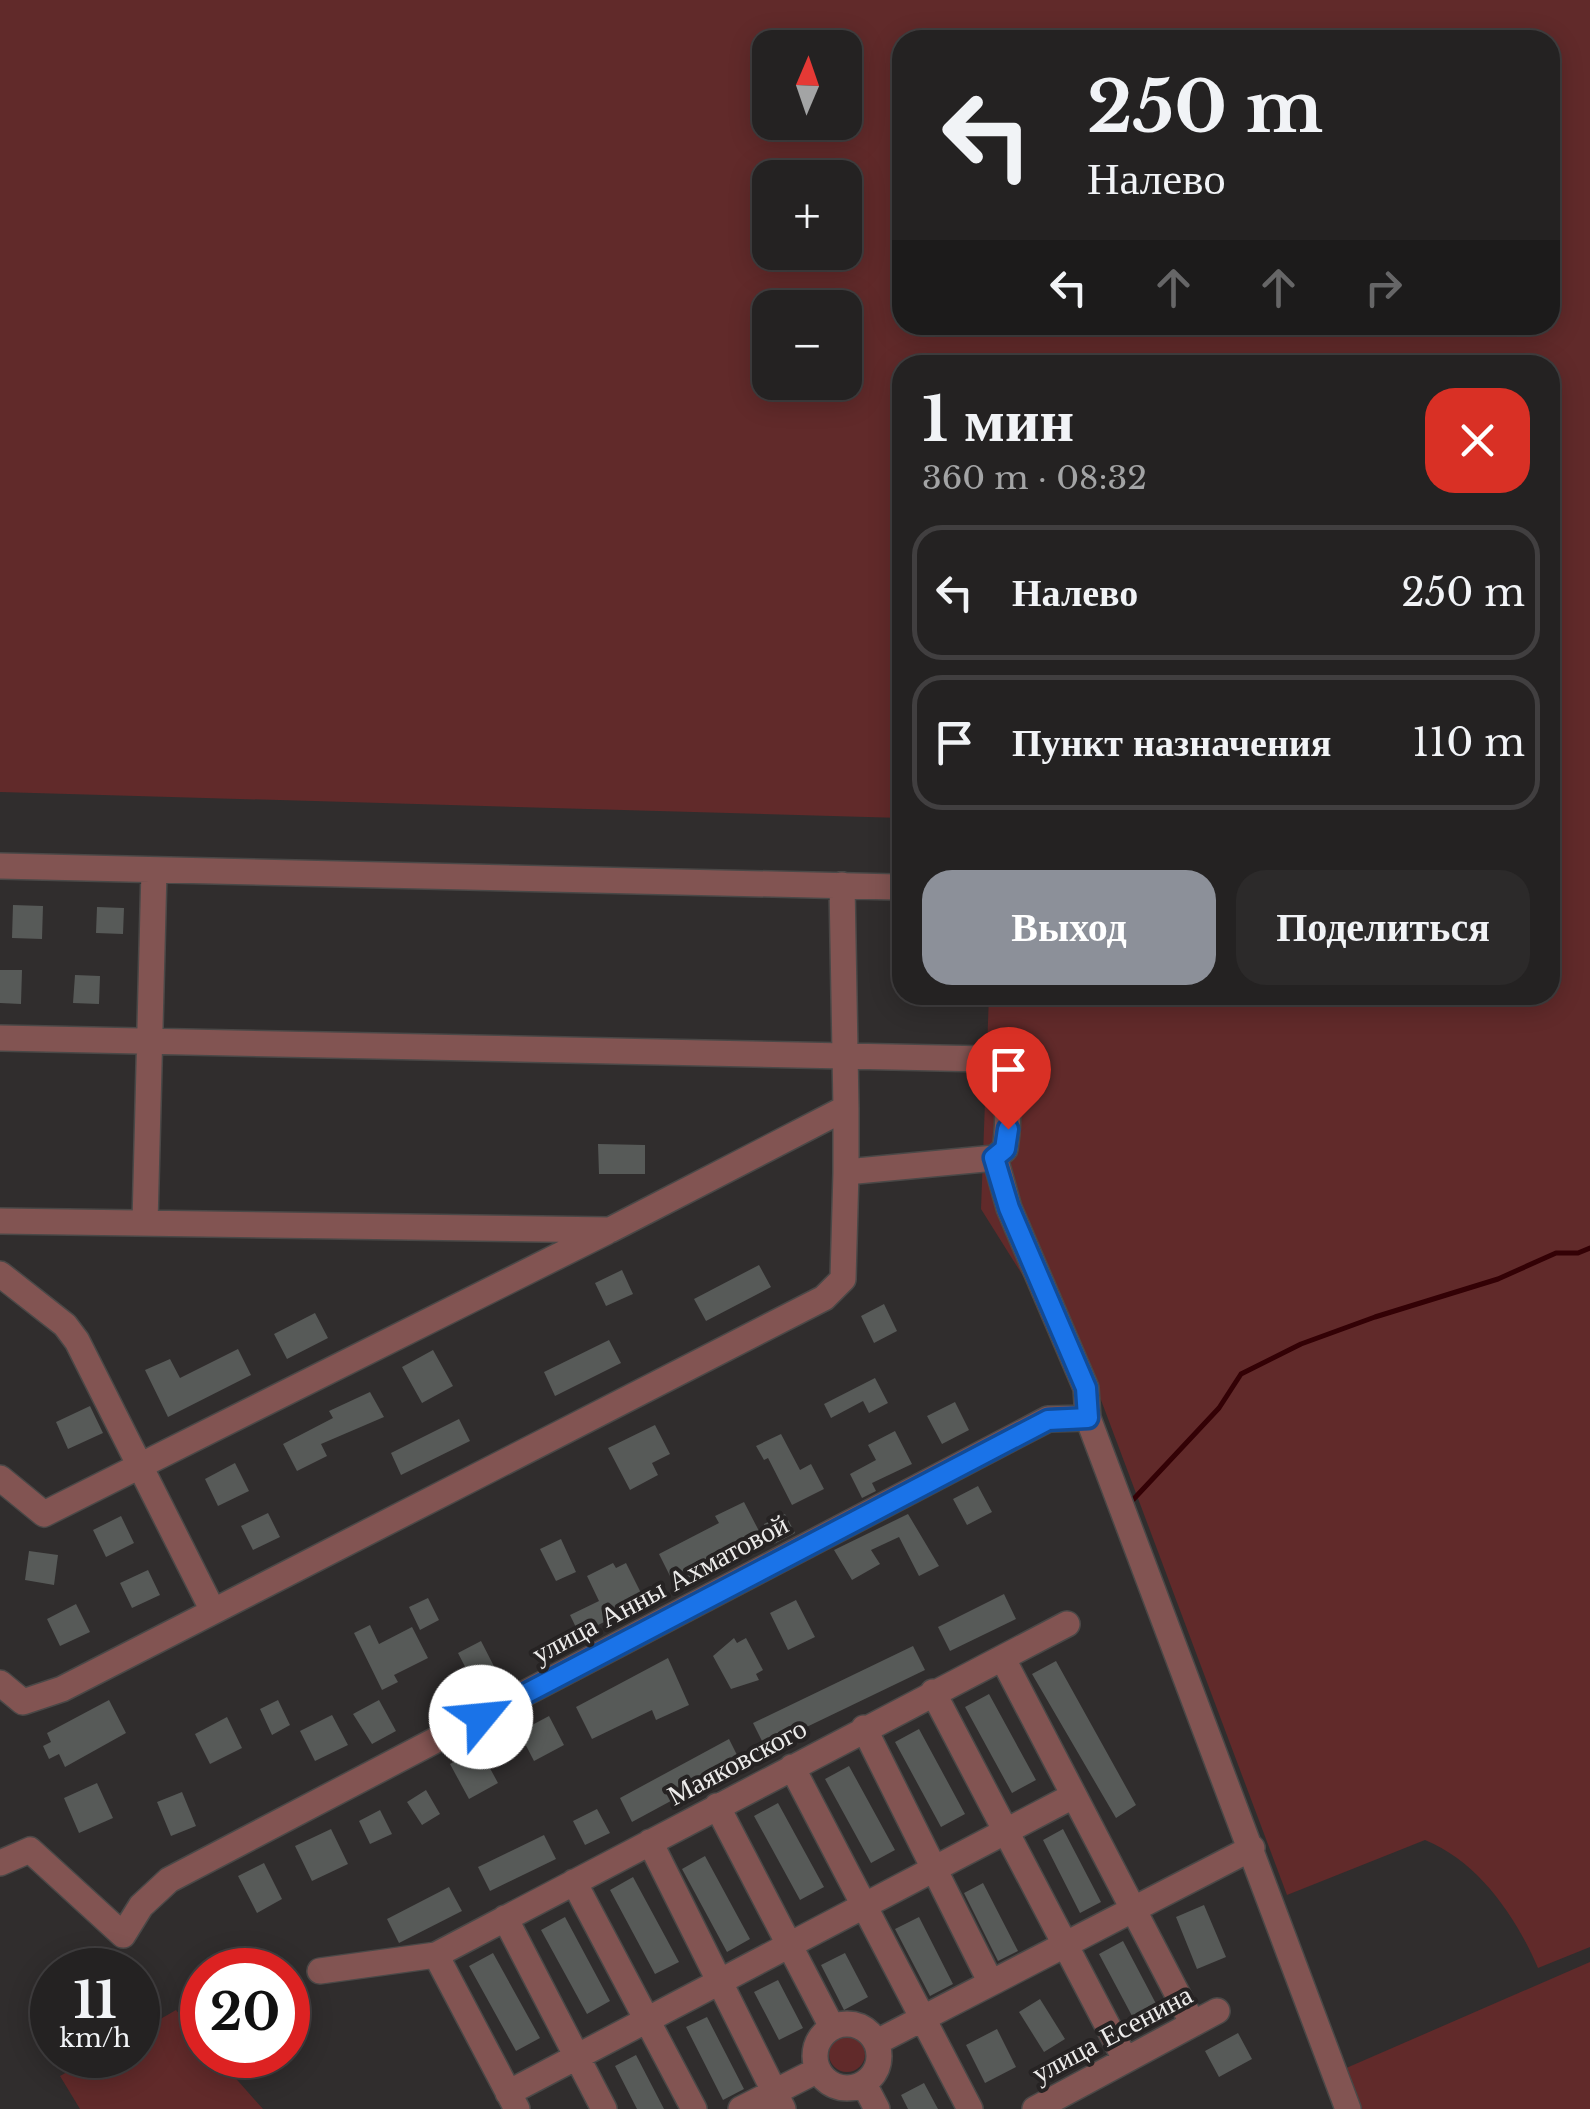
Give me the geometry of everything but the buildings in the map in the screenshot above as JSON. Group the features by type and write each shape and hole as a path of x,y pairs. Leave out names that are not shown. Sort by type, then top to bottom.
{"street":[{"path":"0,866 892,887"},
{"path":"145,1223 154,870"},
{"path":"0,1682 23,1702 62,1689 824,1298 843,1279 846,1108 842,885"},
{"path":"0,1038 844,1053 987,1059 999,1072 1007,1098 1005,1149 994,1158 846,1172"},
{"path":"0,1478 44,1514 846,1108"},
{"path":"994,1158 1009,1208 1086,1388 1088,1418 1348,2109"},
{"path":"0,1220 610,1230"},
{"path":"0,1274 65,1325 141,1465 213,1611"},
{"name":"улица Анны Ахматовой","path":"0,1863 30,1850 123,1935 141,1906 169,1880 1048,1420 1088,1418"},
{"name":"Маяковского","path":"320,1971 436,1954 1067,1624"},
{"path":"1003,1658 1194,2024"},
{"path":"933,1692 1124,2059"},
{"path":"864,1728 990,1984"},
{"path":"792,1767 970,2109"},
{"path":"436,1954 512,2101 576,2056 1073,1796"},
{"path":"718,1806 832,2027"},
{"path":"650,1842 779,2100"},
{"path":"877,2042 1252,1848"},
{"path":"574,1882 694,2109"},
{"path":"505,1918 604,2109"},
{"name":"улица Есенина","path":"1034,2109 1217,2011"},
{"path":"858,2025 877,2042 876,2070 864,2084 833,2085 818,2070 818,2041 832,2027 858,2025"},
{"path":"741,2109 779,2100 818,2070"},
{"path":"864,2084 877,2109"}],"shaded area":[{"path":"0,0 1590,0 1590,1947 1538,1968 1494,1893 1462,1862 1425,1840 1287,1895 1101,1400 981,1209 989,1005 1560,1005 1560,355 892,355 892,818 0,792"},
{"path":"1590,1962 1590,2109 1361,2109 1344,2069"},
{"path":"176,2010 180,2015 180,2078 235,2078 263,2109 80,2109 61,2078 160,2078 160,2019"},
{"path":"847,2036 860,2041 865,2054 860,2067 847,2072 834,2067 829,2054 834,2041"}],"waterway":[{"path":"1130,1503 1219,1408 1241,1374 1301,1344 1375,1317 1498,1279 1556,1253 1578,1253 1590,1248"}],"route":[{"path":"481,1717 1048,1420 1088,1418 1086,1388 1009,1208 994,1158 1005,1149 1008,1129"}]}
